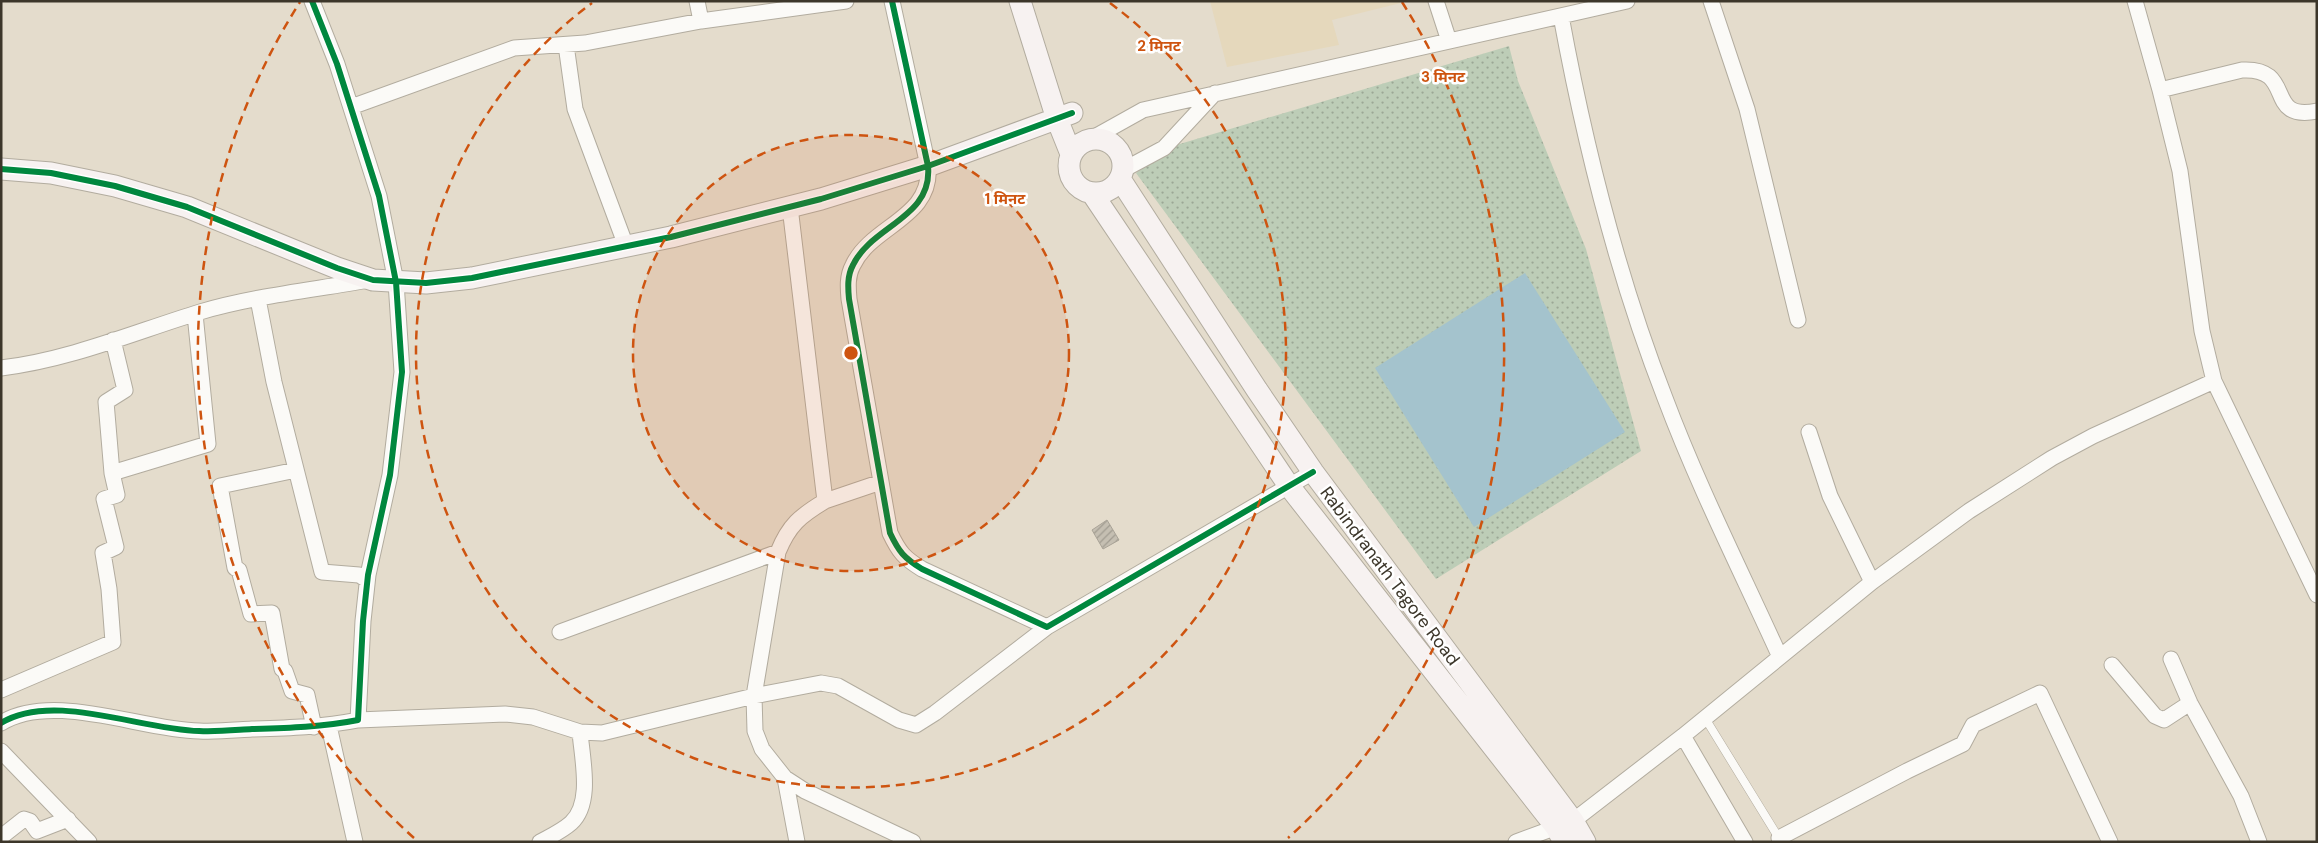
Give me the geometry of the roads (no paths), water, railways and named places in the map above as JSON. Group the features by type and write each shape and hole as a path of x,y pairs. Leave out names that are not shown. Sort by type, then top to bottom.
{"main road":[{"path":"1020,1 1065,116 1082,145"},
{"path":"1035,1 1058,82 1065,116"},
{"path":"1,169 51,173 115,186 187,207 337,268 373,280 426,283 472,278 626,246 790,207 858,189 928,166 1065,116"},
{"name":"Rabindranath Tagore Road","path":"1564,830 1257,390 1121,175 1120,154 1108,142 1082,145 1069,171 1072,179 1083,191 1092,193 1289,486 1564,830 1585,842"},
{"path":"1092,193 1108,191 1121,175"}],"street":[{"path":"312,1 337,64 379,196 396,282 402,372 390,475 367,580 358,720"},
{"path":"697,1 701,21"},
{"path":"351,108 514,48 585,43 701,21 846,1"},
{"path":"892,1 930,179 927,191 919,202 864,249 852,265 848,282 849,299 890,533 905,558 931,573 1047,626"},
{"path":"1436,1 1449,41"},
{"path":"1082,145 1143,110 1627,1"},
{"path":"1712,1 1747,109 1798,320"},
{"path":"2135,1 2180,171 2202,331 2214,382 2317,595"},
{"path":"1561,16 1578,110 1593,172 1664,398 1780,657"},
{"path":"566,45 575,109 626,246"},
{"path":"2160,90 2242,70 2255,70 2265,72 2273,78 2284,104 2290,110 2299,112 2317,111"},
{"path":"1121,175 1164,148 1215,93"},
{"path":"790,207 825,501"},
{"path":"1,368 21,366 195,314 258,299 373,280"},
{"path":"258,299 274,382 322,572 359,575 367,580"},
{"path":"112,473 208,444 195,314"},
{"path":"1,690 114,642 109,589 103,553 116,547 104,499 117,495 112,473 106,402 125,390 113,340"},
{"path":"1516,842 1564,830 1872,582 1969,510 2052,458 2093,436 2214,382"},
{"path":"1809,432 1830,496 1872,582"},
{"path":"296,470 220,486 235,568 239,570 251,614 272,614 282,669 285,671 292,691 306,694 322,726 355,842"},
{"path":"1,723 25,713 48,711 98,714 158,728 199,731 322,726 358,720 504,714 533,717 580,732 602,733 754,696 821,683 838,686 899,720 916,725 935,714 1047,626 1313,472"},
{"path":"880,482 825,501 802,514 786,532 778,552 754,696 755,731 762,749 784,778 805,791 913,842"},
{"path":"560,632 778,552"},
{"path":"2171,659 2190,703 2242,796 2259,842"},
{"path":"2112,665 2155,716 2164,720 2190,703"},
{"path":"1780,840 1907,771 1963,744 1973,725 2040,693 2110,842"},
{"path":"540,842 572,822 580,810 584,790 580,732"},
{"path":"1682,736 1742,841"},
{"path":"1,751 68,818 89,842"},
{"path":"784,778 797,842"},
{"path":"1,836 24,818 30,821 37,831 68,818"}],"lane":[{"path":"1705,718 1780,840"}],"water":[{"path":"1525,273 1625,432 1474,527 1375,368"}]}
